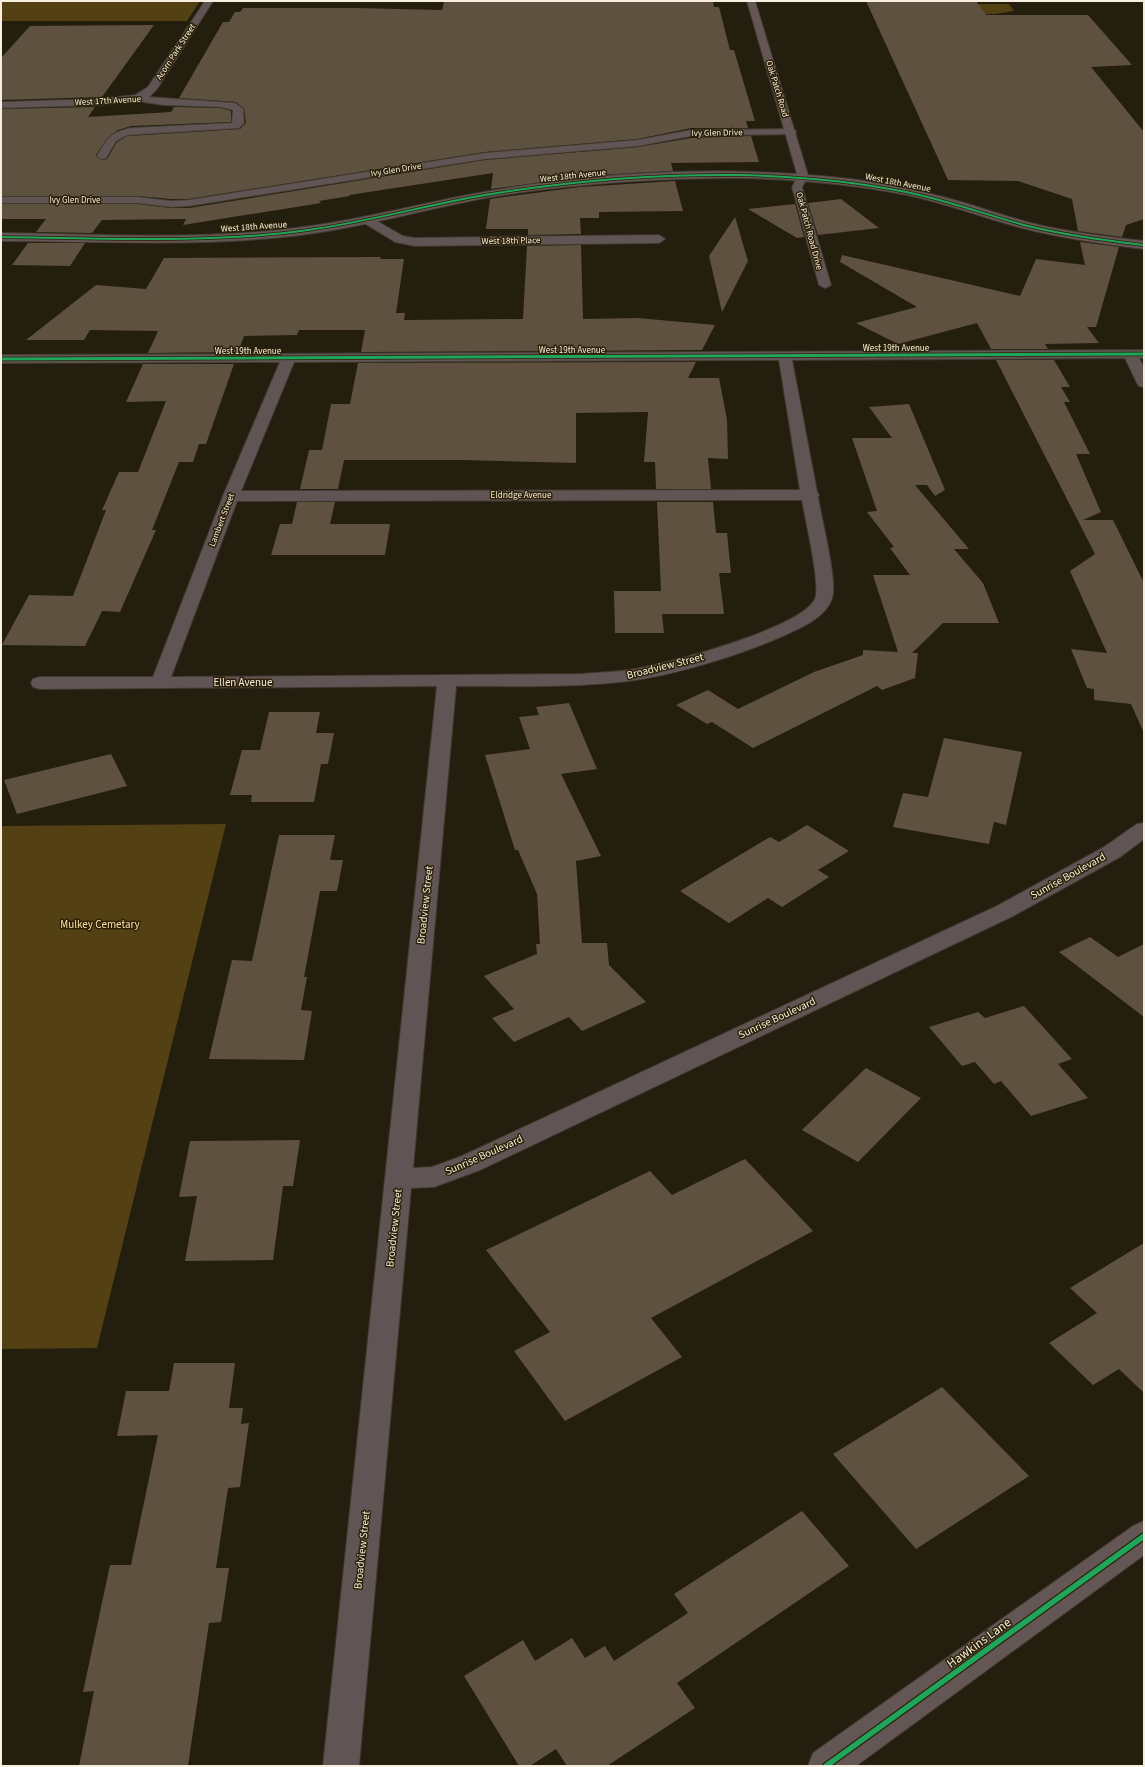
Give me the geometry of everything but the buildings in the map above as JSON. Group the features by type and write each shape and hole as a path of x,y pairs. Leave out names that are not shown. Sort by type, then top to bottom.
{"main road":[{"name":"Oak Patch Road","path":"751,1 791,132 803,177"},
{"name":"West 18th Avenue","path":"1,237 245,236 294,232 368,220 489,195 600,181 689,176 803,177 896,189 932,197 1036,228 1069,235 1144,245"},
{"name":"Hawkins Lane","path":"826,1766 1144,1536"}],"street":[{"name":"Acorn Park Street","path":"137,98 145,95 152,89 209,1"},
{"name":"West 17th Avenue","path":"1,105 99,102 137,98 163,102 231,105 238,109 239,123 235,126 131,131 118,134 115,136 102,156"},
{"name":"Ivy Glen Drive","path":"1,200 138,200 171,204 195,203 477,157 638,143 691,133 791,132"},
{"name":"West 18th Place","path":"368,220 399,239 415,242 659,239"},
{"path":"1130,354 1144,383"},
{"name":"West 19th Avenue","path":"1,359 785,357 1144,354"},
{"name":"Broadview Street","path":"341,1766 447,682 582,680 645,673 758,639 801,621 814,612 822,602 825,593 825,584 811,495 785,357"},
{"name":"Lambert Street","path":"160,682 231,496 288,359"},
{"name":"Eldridge Avenue","path":"231,496 811,495"},
{"name":"Ellen Avenue","path":"40,683 447,682"},
{"name":"Sunrise Boulevard","path":"399,1178 434,1177 471,1163 1004,911 1112,852 1144,829"}],"lane":[{"name":"Oak Patch Road Drive","path":"803,177 797,187 824,285"}],"green space":[{"path":"1,1 200,1 187,21 1,21"},
{"path":"894,4 1009,4 1014,11 995,14 904,14"},
{"name":"Mulkey Cemetary","path":"226,824 97,1348 1,1349 1,826"}],"cycle path":[{"path":"1,237 179,239 250,236 336,226 485,195 548,186 675,176 739,175 811,178 882,187 939,199 1041,229 1144,245"},
{"path":"1,359 1144,354"},
{"path":"826,1766 1144,1536"}]}
